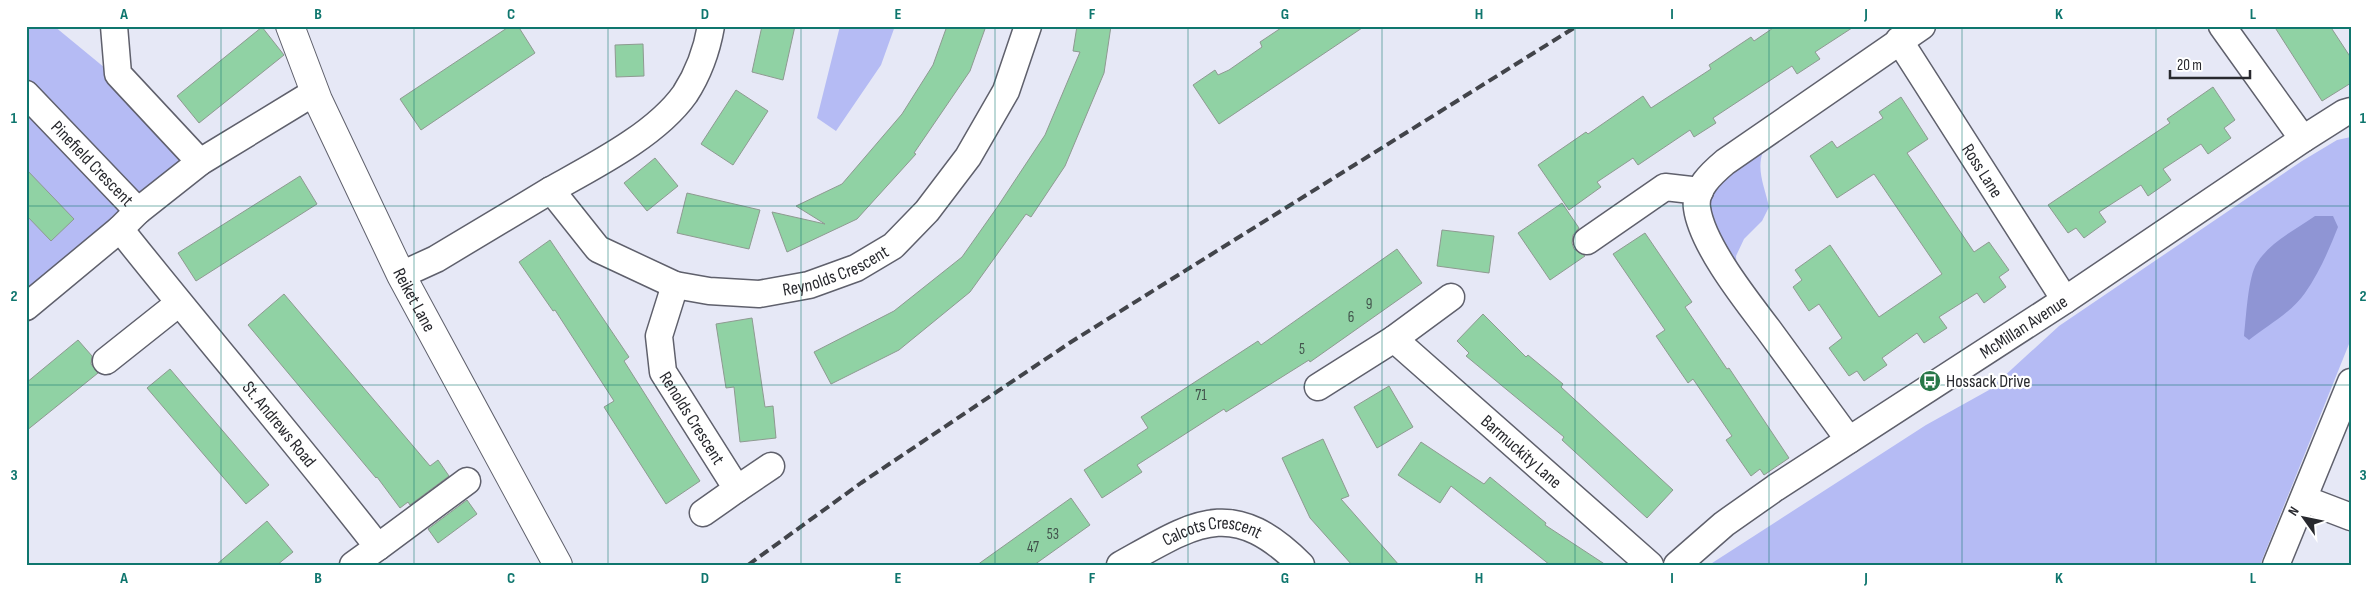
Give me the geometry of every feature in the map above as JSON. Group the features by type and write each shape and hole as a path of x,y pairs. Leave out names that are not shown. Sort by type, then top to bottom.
{"street":[{"path":"114,26 118,74 200,162"},
{"name":"Reiket Lane","path":"290,26 315,92 401,275 558,565"},
{"path":"401,275 430,262 632,144 685,94 706,50 711,26"},
{"name":"Reynolds Crescent","path":"551,190 598,249 675,284 708,291 759,294 818,282 856,268 893,246 928,211 968,157 1006,91 1028,26"},
{"path":"1849,440 1738,288 1717,256 1701,222 1697,207 1700,191 1710,174 1774,127 1922,26"},
{"path":"2222,26 2303,139"},
{"name":"Ross Lane","path":"1899,40 2065,300"},
{"name":"Pinefield Crescent","path":"26,307 200,162 315,92"},
{"name":"Pinefield Crescent","path":"26,94 129,220"},
{"name":"McMillan Avenue","path":"1678,565 1724,524 1849,440 2065,300 2303,139 2351,111"},
{"path":"1587,241 1665,187 1700,191"},
{"name":"St. Andrews Road","path":"129,220 179,303 310,460 378,546"},
{"name":"Renolds Crescent","path":"675,284 660,336 663,372 737,489"},
{"path":"1318,387 1394,338 1451,297"},
{"path":"106,361 179,303"},
{"name":"Barmuckity Lane","path":"1394,338 1650,565"},
{"path":"2276,565 2351,382"},
{"path":"703,513 771,466"},
{"path":"353,565 467,481"},
{"path":"2304,499 2351,517"},
{"name":"Calcots Crescent","path":"1120,565 1194,527 1208,522 1223,522 1255,530 1280,544 1301,565"}],"shaded area":[{"path":"26,26 54,26 122,82 200,162 26,307"},
{"path":"840,26 895,26 881,65 836,131 817,118"},
{"path":"2351,137 2351,339 2260,565 1709,565 1926,425 1989,390 2059,326 2302,161 2337,140"},
{"path":"1763,151 1760,165 1769,207 1762,221 1744,239 1736,256 1738,289 1700,191"},
{"path":"2315,216 2333,216 2338,227 2319,269 2300,300 2249,340 2244,336 2249,287 2257,263 2276,243"}],"building":[{"path":"510,26 518,26 535,53 421,130 400,99"},
{"path":"762,26 795,26 783,80 752,72"},
{"path":"947,26 986,26 970,71 914,153 916,154 857,219 787,252 772,212 825,224 796,206 842,184 902,114 933,65"},
{"path":"1077,26 1111,26 1104,73 1065,166 1031,217 1026,214 970,292 899,350 831,384 814,352 894,311 962,257 998,206 1045,135 1080,52 1073,51"},
{"path":"1284,26 1365,26 1219,124 1193,85 1215,70 1218,75 1229,70 1262,47 1260,42"},
{"path":"1776,26 1855,26 1815,52 1820,59 1797,74 1792,66 1713,118 1716,123 1694,137 1690,130 1638,165 1633,158 1597,182 1601,187 1569,210 1538,165 1586,132 1588,134 1643,96 1651,108 1711,69 1709,65 1751,37 1754,41"},
{"path":"2274,26 2330,26 2351,58 2351,83 2322,101"},
{"path":"262,27 284,55 199,123 177,96"},
{"path":"643,44 644,76 616,77 615,45"},
{"path":"2213,87 2235,120 2224,128 2231,138 2208,154 2201,144 2163,169 2171,180 2148,196 2141,185 2099,212 2106,222 2084,238 2076,228 2068,233 2048,205 2170,123 2167,119"},
{"path":"736,90 768,111 733,165 701,144"},
{"path":"1901,97 1928,139 1907,153 1974,252 1989,242 2009,270 1999,277 2006,287 1984,303 1977,293 1939,317 1947,328 1924,343 1917,333 1882,358 1887,365 1864,381 1857,371 1849,376 1829,348 1842,338 1819,304 1809,311 1793,287 1802,280 1795,270 1830,245 1879,317 1942,274 1874,174 1837,198 1810,156 1832,141 1837,148 1883,118 1879,112"},
{"path":"655,158 678,186 647,211 624,183"},
{"path":"26,169 74,219 51,241 26,215"},
{"path":"300,176 317,204 196,281 178,253"},
{"path":"687,193 760,210 749,249 677,233"},
{"path":"1562,203 1579,228 1573,235 1572,243 1574,249 1585,256 1550,280 1518,233"},
{"path":"1442,230 1494,236 1489,273 1437,266"},
{"path":"1645,233 1692,302 1685,307 1727,369 1729,368 1789,458 1764,475 1760,469 1751,476 1726,440 1732,436 1693,379 1688,383 1656,336 1665,330 1613,254"},
{"path":"550,240 629,357 624,361 700,481 666,504 604,407 614,401 555,310 553,311 519,262"},
{"path":"1397,249 1422,283 1310,362 1309,360 1226,412 1224,409 1137,465 1142,472 1102,498 1084,470 1148,428 1141,417 1258,341 1261,345"},
{"path":"284,294 430,466 438,460 449,476 410,505 408,502 400,508 377,477 248,325"},
{"path":"1483,314 1526,357 1528,355 1563,384 1561,387 1673,490 1647,518 1562,440 1564,437 1466,356 1469,353 1457,341"},
{"path":"752,318 765,407 773,406 776,438 740,442 734,387 726,388 716,324"},
{"path":"78,340 92,356 91,364 98,373 26,431 26,383"},
{"path":"170,369 269,485 246,504 147,388"},
{"path":"1389,386 1413,427 1377,448 1354,407"},
{"path":"1323,439 1349,496 1341,499 1399,565 1352,565 1310,518 1282,458"},
{"path":"1421,442 1484,484 1490,477 1546,523 1545,525 1606,565 1550,565 1451,486 1440,503 1398,475"},
{"path":"1071,498 1090,525 1034,565 977,565"},
{"path":"467,500 477,514 438,543 428,529"},
{"path":"267,521 293,552 277,565 216,565"}],"railway":[{"path":"748,565 861,483 1071,342 1577,26"}],"place":[{"name":"Hossack Drive","path":"1930,381"}]}
